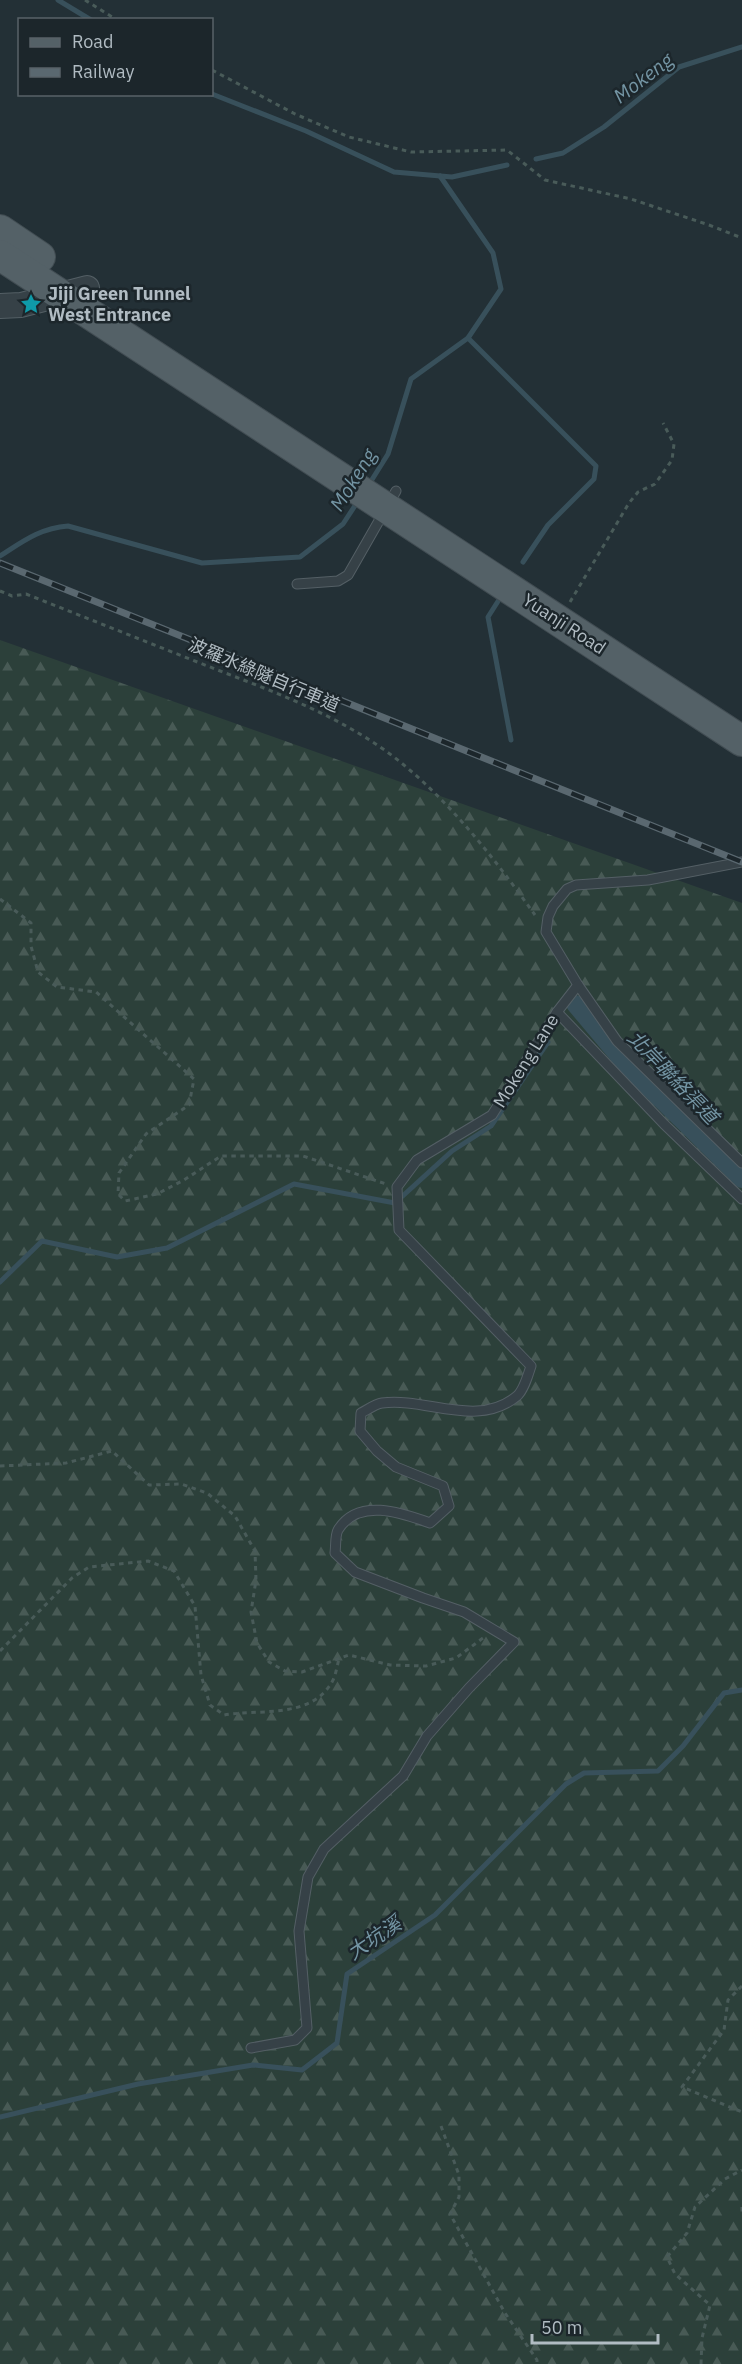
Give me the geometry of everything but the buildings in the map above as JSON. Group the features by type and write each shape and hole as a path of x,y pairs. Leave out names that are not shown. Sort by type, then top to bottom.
{"main road":[{"path":"0,230 73,291 391,499"},
{"path":"0,255 73,291"},
{"name":"Yuanji Road","path":"391,499 569,604 742,716"},
{"name":"Yuanji Road","path":"391,499 742,741"}],"street":[{"path":"0,306 21,305 73,291"}],"lane":[{"path":"297,584 338,581 348,575 391,499"},
{"path":"742,862 648,880 576,885 567,889 553,906 548,917 546,932 578,985 617,1041 742,1163"},
{"name":"Mokeng Lane","path":"397,1188 417,1160 492,1115 556,1012 578,985"},
{"path":"556,1012 664,1124 742,1199"},
{"path":"252,2048 295,2040 307,2028 298,1931 308,1877 324,1849 403,1776 428,1736 469,1688 514,1642 464,1612 355,1572 335,1553 337,1531 350,1516 376,1509 399,1512 430,1523 449,1506 443,1486 396,1467 377,1450 360,1431 361,1413 380,1403 404,1403 469,1412 494,1408 519,1395 531,1366 399,1230 397,1188"}],"path":[{"path":"85,0 114,18"},
{"path":"213,71 295,114 349,137 411,152 507,150 545,180 631,199 742,238"},
{"path":"569,604 629,503 638,492 655,484 672,460 674,444 663,423"},
{"name":"波羅水綠隧自行車道","path":"0,591 12,596 26,594 297,701 346,725 393,757 434,792 492,856 546,932"},
{"path":"0,899 31,923 31,946 38,972 57,987 96,992 194,1078 189,1105 146,1134 119,1173 118,1194 125,1201 157,1194 221,1156 303,1156 397,1188"},
{"path":"0,1466 66,1463 112,1451 149,1485 181,1484 207,1493 235,1516 255,1551 256,1580 251,1612 257,1643 269,1662 285,1671 302,1672 349,1655 390,1665 426,1666 456,1658 494,1630"},
{"path":"0,1651 72,1578 89,1567 148,1561 174,1571 195,1606 201,1676 210,1705 224,1715 246,1711 273,1712 307,1704 324,1693 333,1680 339,1659"},
{"path":"742,1986 728,2000 724,2030 682,2087 742,2112"},
{"path":"441,2126 459,2175 459,2197 450,2214 505,2313 537,2360 537,2364"},
{"path":"701,2364 702,2338 710,2305 675,2274 667,2257 687,2233 695,2207 725,2179 742,2170"},
{"path":"742,2207 742,2212"}],"green space":[{"path":"0,640 742,903 742,2364 0,2364"}],"waterway":[{"path":"58,0 88,18"},
{"name":"Mokeng","path":"536,159 563,153 604,127 679,67 742,47"},
{"path":"213,94 306,131 394,172 452,177 507,165"},
{"name":"Mokeng","path":"368,486 388,454 411,379 468,338 501,289 493,253 440,176"},
{"path":"468,338 596,466 594,479 548,525 523,562"},
{"name":"Mokeng","path":"0,556 40,533 68,526 202,563 300,557 343,524 358,501"},
{"path":"502,595 488,617 511,740"},
{"name":"北岸聯絡渠道","path":"575,1004 628,1067 742,1179"},
{"path":"0,1282 42,1241 117,1257 167,1248 294,1184 395,1203 452,1151 491,1126 548,1042"},
{"name":"大坑溪","path":"0,2117 138,2084 253,2065 302,2070 337,2043 347,1974 435,1915 566,1784 584,1773 658,1771 683,1746 724,1693 742,1690"}],"railway":[{"path":"0,563 742,862"}],"place":[{"name":"Jiji Green Tunnel West Entrance","path":"31,304"}]}
